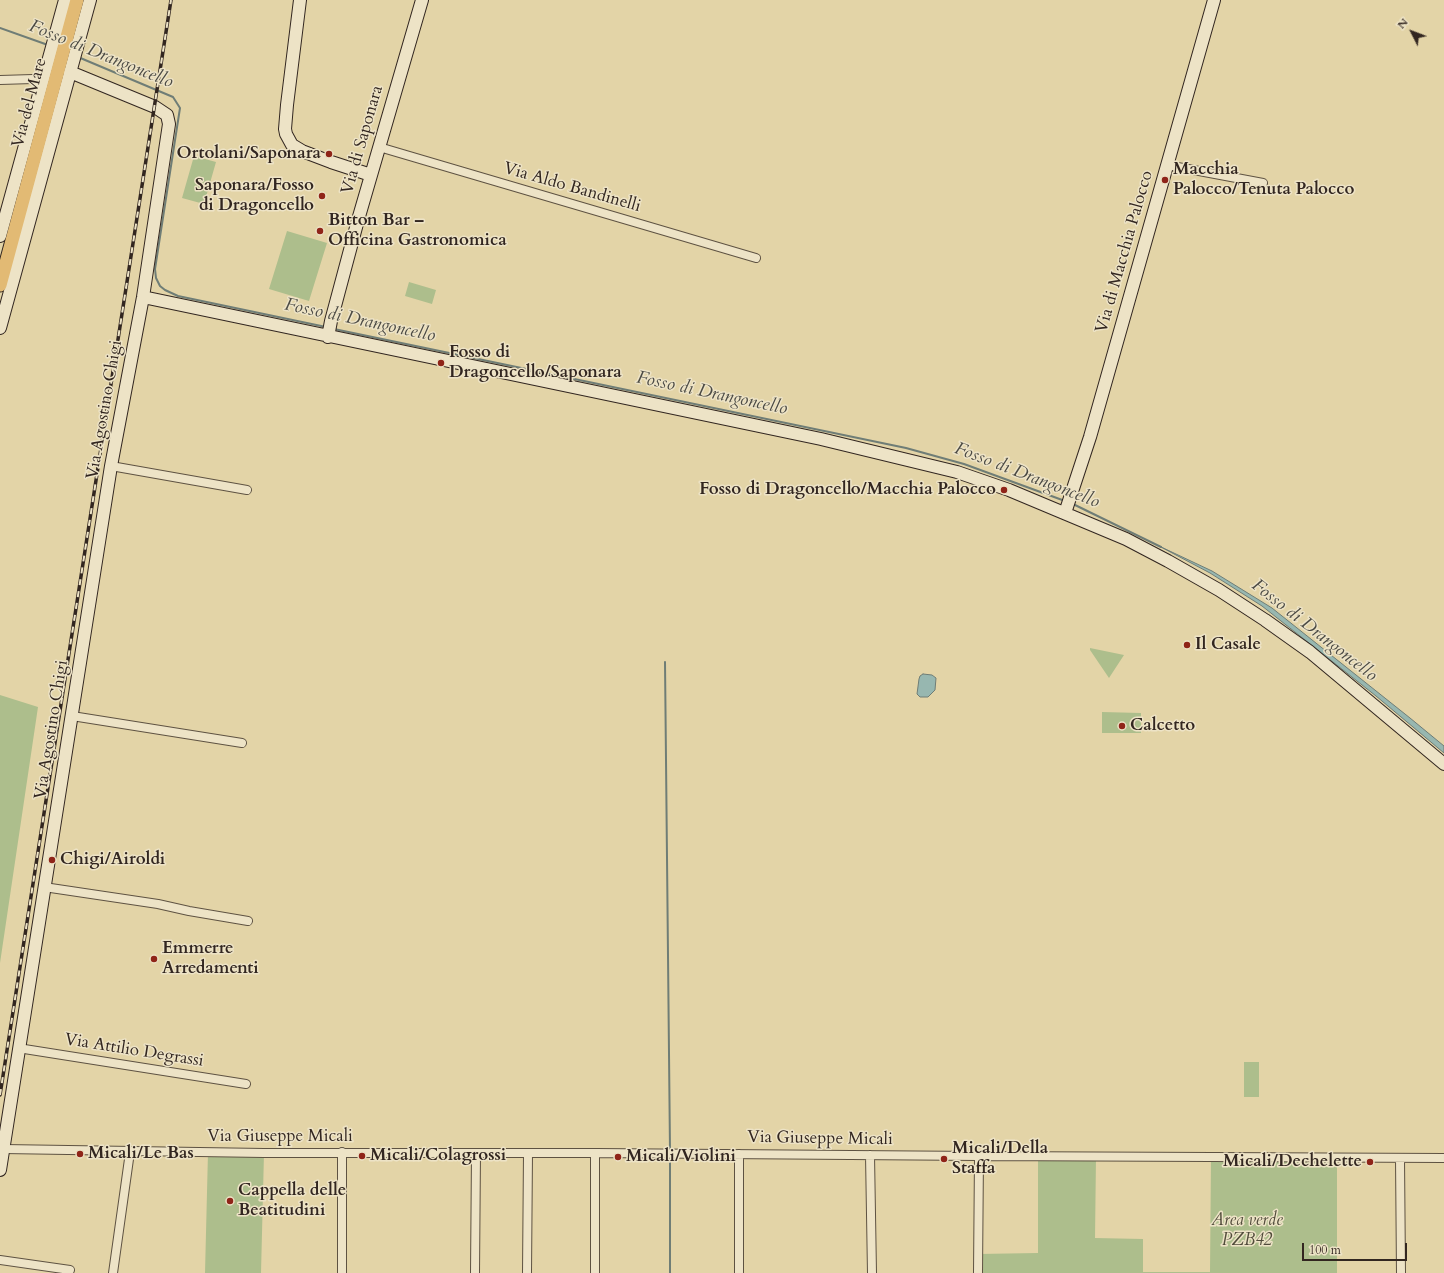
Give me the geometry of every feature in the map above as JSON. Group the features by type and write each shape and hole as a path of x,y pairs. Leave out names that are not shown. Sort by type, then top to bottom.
{"main road":[{"name":"Via del Mare","path":"0,285 56,56 67,38 77,0"}],"street":[{"path":"0,328 70,72 65,0"},
{"path":"67,38 90,0"},
{"path":"300,0 286,111 286,134 292,145 302,151 371,175"},
{"name":"Via di Saponara","path":"329,335 331,321 371,175 422,0"},
{"name":"Via di Macchia Palocco","path":"1067,505 1090,437 1214,0"},
{"path":"0,236 56,56"},
{"name":"Via Agostino Chigi","path":"0,1170 18,1048 111,466 143,297 169,128 168,118 163,111 70,72"},
{"path":"0,80 33,79"},
{"name":"Via Aldo Bandinelli","path":"379,147 756,258"},
{"path":"1167,165 1263,183"},
{"path":"143,297 829,441 957,472 1009,490 1067,505 1126,539 1168,560 1219,590 1265,620 1310,652 1444,764"},
{"path":"111,466 247,490"},
{"path":"72,716 242,743"},
{"path":"44,887 158,904 248,921"},
{"name":"Via Attilio Degrassi","path":"18,1048 246,1084"},
{"name":"Via Giuseppe Micali","path":"3,1149 130,1152 677,1153 1444,1158"},
{"path":"114,1273 130,1152"},
{"path":"342,1152 342,1273"},
{"path":"475,1273 476,1153"},
{"path":"527,1273 528,1153"},
{"path":"595,1153 595,1273"},
{"path":"739,1154 739,1273"},
{"path":"870,1155 872,1273"},
{"path":"978,1273 979,1156"},
{"path":"1400,1158 1401,1273"},
{"path":"0,1260 70,1270"}],"green space":[{"path":"194,156 216,162 204,204 182,198"},
{"path":"287,231 327,243 309,301 269,289"},
{"path":"409,282 436,290 432,304 405,296"},
{"path":"1090,648 1124,655 1109,678 1090,650"},
{"path":"0,695 38,707 0,963"},
{"name":"Calcetto","path":"1102,712 1141,713 1141,733 1102,733"},
{"path":"1244,1062 1259,1062 1259,1097 1244,1097"},
{"path":"208,1152 264,1153 261,1273 205,1273"},
{"name":"Area verde PZB42","path":"1038,1156 1096,1157 1095,1238 1143,1239 1143,1272 1210,1272 1211,1157 1337,1158 1337,1273 978,1273 978,1254 1038,1253"}],"water":[{"path":"1159,546 1212,571 1272,608 1444,746 1444,753 1376,696 1262,606 1210,573"},
{"path":"923,674 932,675 936,678 935,690 928,697 920,697 917,694 919,679"}],"waterway":[{"name":"Fosso di Drangoncello","path":"0,28 48,45"},
{"name":"Fosso di Drangoncello","path":"78,57 173,97 180,108 155,269 156,278 160,286 178,296 326,327"},
{"name":"Fosso di Drangoncello","path":"334,329 906,448 964,464 1065,501"},
{"name":"Fosso di Drangoncello","path":"1073,504 1161,547"},
{"path":"665,662 670,1151"},
{"path":"670,1155 670,1273"}],"railway":[{"path":"0,1095 171,0"}],"place":[{"name":"Ortolani/Saponara","path":"329,154"},
{"name":"Macchia Palocco/Tenuta Palocco","path":"1165,180"},
{"name":"Saponara/Fosso di Dragoncello","path":"322,196"},
{"name":"Bitton Bar – Officina Gastronomica","path":"320,231"},
{"name":"Fosso di Dragoncello/Saponara","path":"441,363"},
{"name":"Fosso di Dragoncello/Macchia Palocco","path":"1004,490"},
{"name":"Il Casale","path":"1187,645"},
{"name":"Calcetto","path":"1122,726"},
{"name":"Chigi/Airoldi","path":"52,860"},
{"name":"Emmerre Arredamenti","path":"154,959"},
{"name":"Micali/Le Bas","path":"80,1154"},
{"name":"Micali/Colagrossi","path":"362,1156"},
{"name":"Micali/Violini","path":"618,1157"},
{"name":"Micali/Della Staffa","path":"944,1159"},
{"name":"Micali/Dechelette","path":"1370,1162"},
{"name":"Cappella delle Beatitudini","path":"230,1201"}]}
